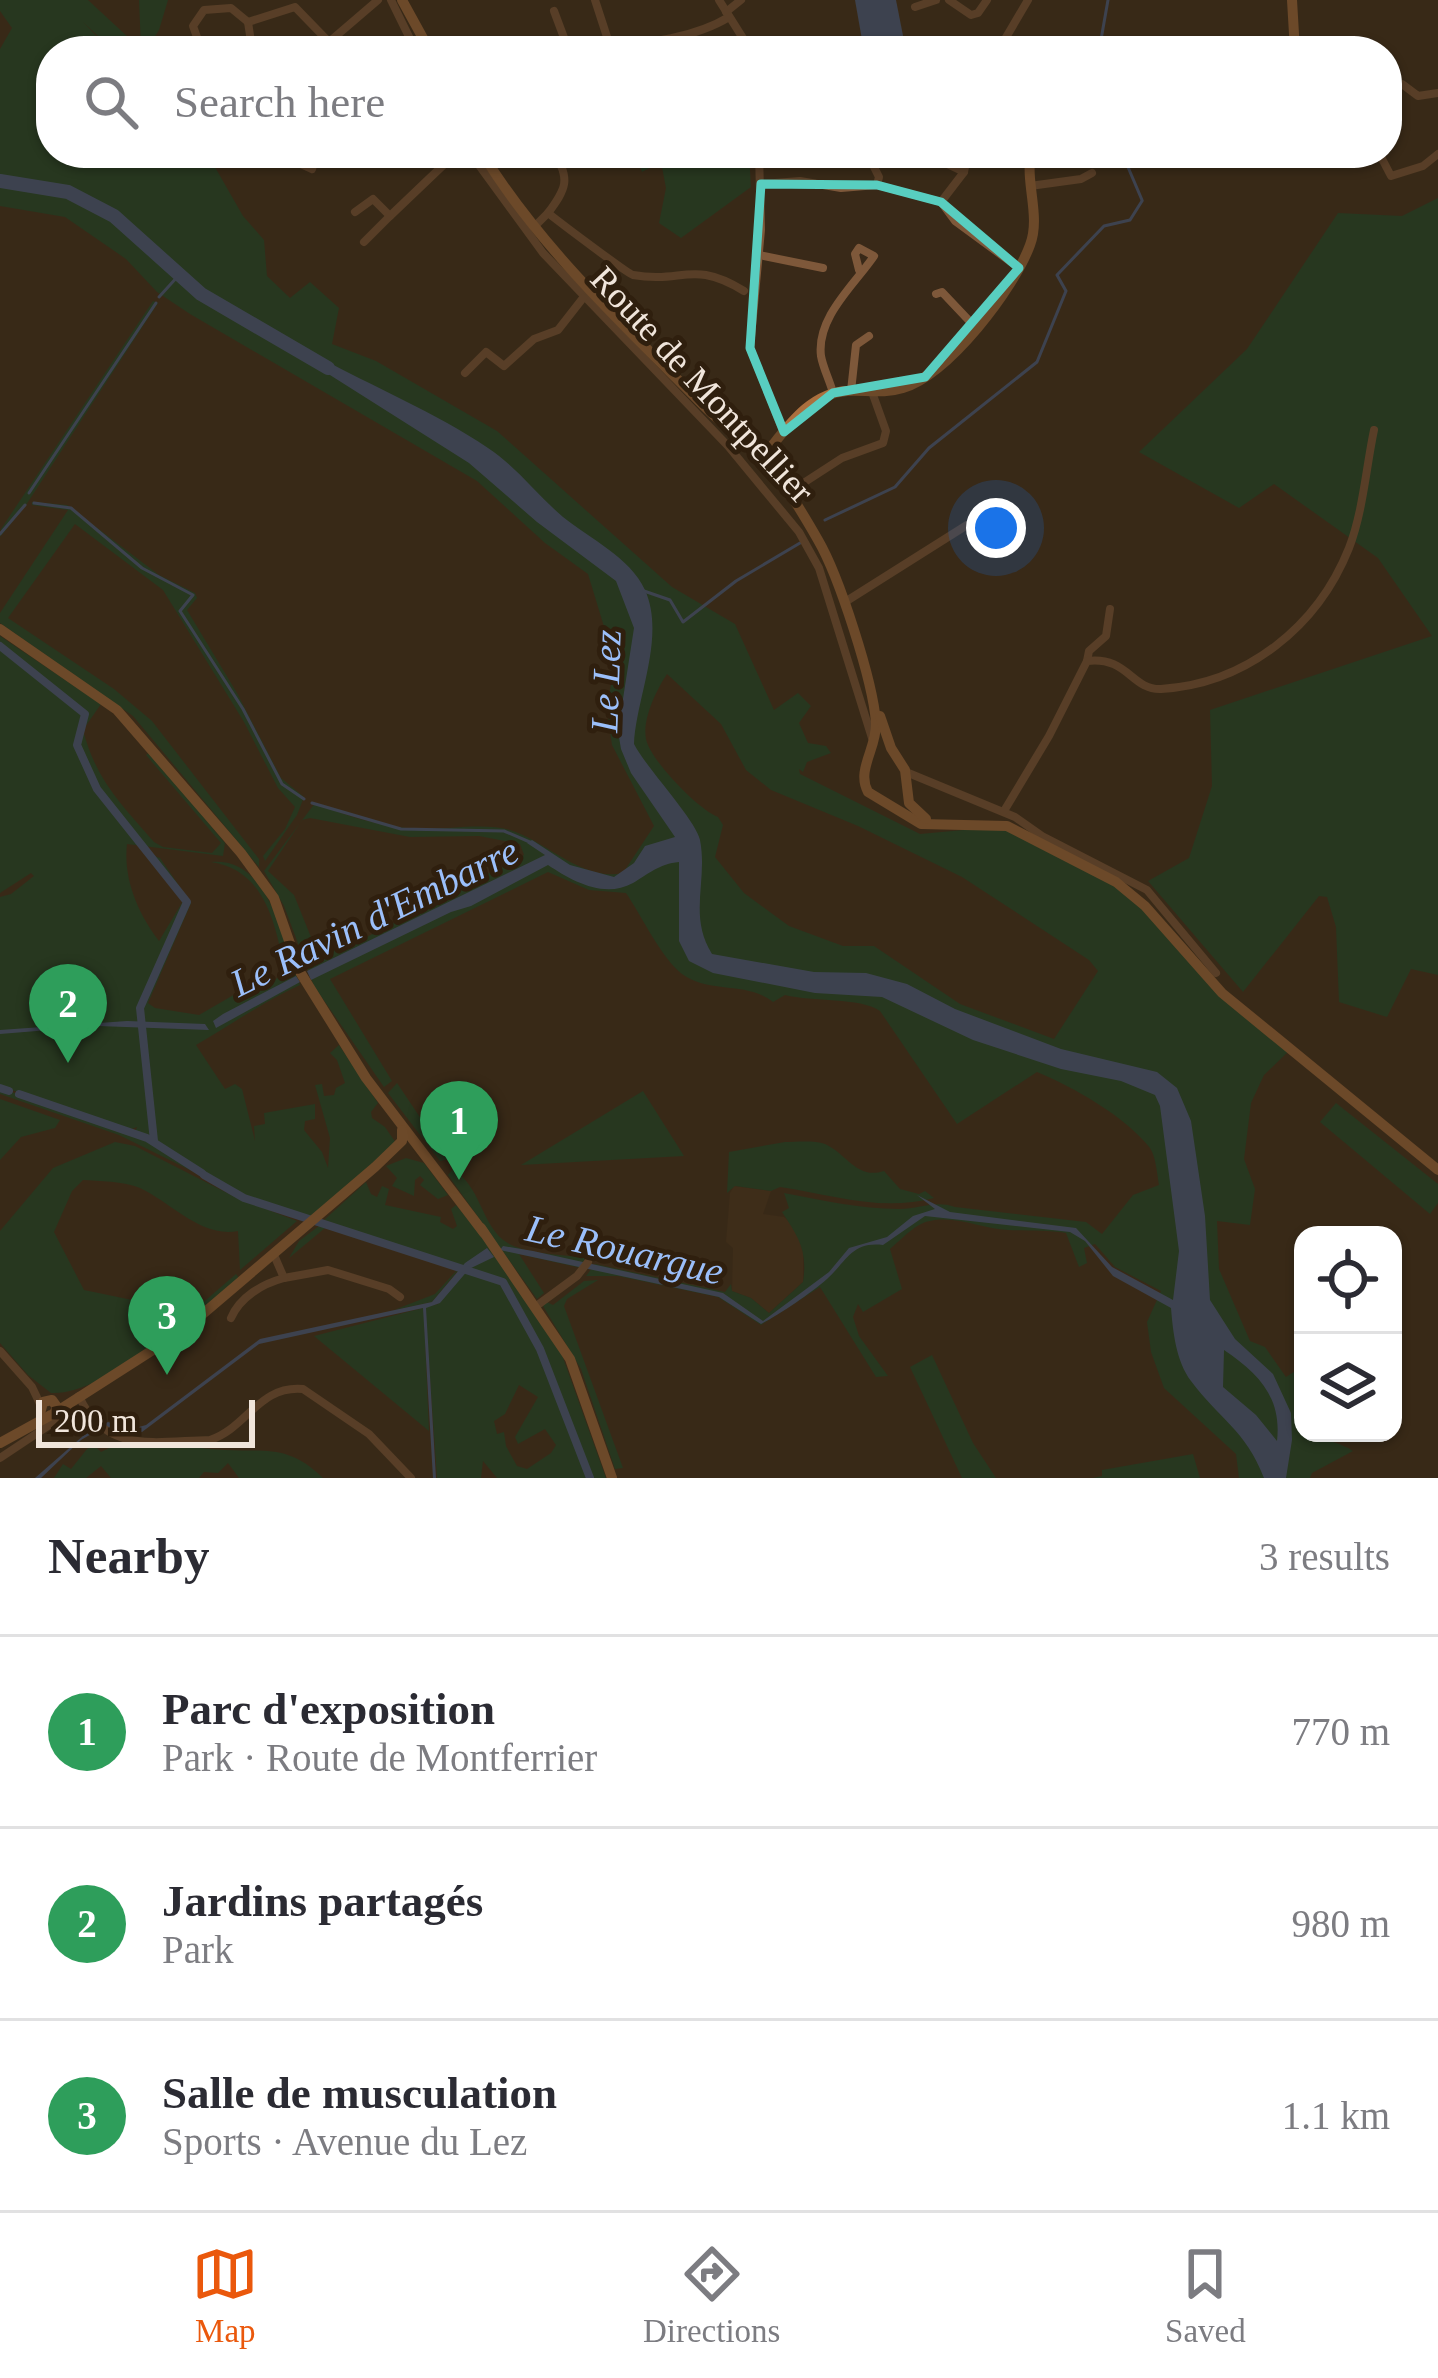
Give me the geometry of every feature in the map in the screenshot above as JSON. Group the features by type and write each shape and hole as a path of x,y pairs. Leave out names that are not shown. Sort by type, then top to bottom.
{"street":[{"path":"336,36 378,0"},
{"path":"391,0 407,36"},
{"path":"402,0 422,36"},
{"path":"595,0 603,36"},
{"path":"719,0 742,36"},
{"path":"670,36 710,26 741,0"},
{"path":"915,7 936,0"},
{"path":"950,0 971,15 979,13 987,0"},
{"path":"1007,36 1028,0"},
{"path":"1292,0 1294,36"},
{"path":"248,22 295,7 323,36"},
{"path":"197,36 193,26 204,10 231,8 248,22 250,36"},
{"path":"554,11 563,36"},
{"path":"1402,84 1418,96 1438,93"},
{"path":"1387,168 1391,176 1423,166 1438,154"},
{"path":"364,242 440,168"},
{"name":"Route de Montpellier","path":"480,168 528,236 728,446 799,532 819,568 874,746"},
{"name":"Route de Montpellier","path":"493,168 586,286 719,422 762,458 829,558 896,759"},
{"path":"535,226 567,184 562,168"},
{"path":"760,168 759,255 750,348 784,432"},
{"path":"874,168 877,185"},
{"path":"956,168 964,172"},
{"path":"941,202 965,168"},
{"path":"762,458 807,407 833,393 900,389 925,377 976,328 1019,268 1034,234 1030,168"},
{"path":"1029,186 1081,179 1092,172"},
{"path":"761,184 877,185 941,202 955,221 1019,268"},
{"path":"355,212 373,199 390,216"},
{"path":"548,213 594,244 620,270 633,275 709,273 744,291"},
{"path":"759,255 823,268"},
{"path":"833,393 821,358 822,339 859,270"},
{"path":"936,294 942,292 976,328"},
{"path":"465,373 486,352 503,366 509,363 534,339 558,330 583,298"},
{"path":"851,391 856,345 869,336"},
{"path":"806,482 842,458 883,443 886,431 872,392"},
{"path":"1087,661 1115,662 1142,684 1164,689 1250,665 1303,626 1350,546 1374,430"},
{"path":"844,602 967,525"},
{"path":"1004,812 1049,736 1089,651 1106,636 1110,609"},
{"path":"0,629 112,706 143,736 269,890 306,982 401,1128 502,1257 570,1359 612,1478"},
{"name":"Route de Montpellier","path":"868,684 876,723 868,763"},
{"path":"946,826 913,810 896,759 885,756 868,763 863,781 868,792 921,824 946,826 1006,826 1116,882 1138,899 1222,993 1438,1170"},
{"path":"905,779 1004,812 1147,890 1216,973"},
{"path":"879,799 897,796 905,779"},
{"path":"351,1051 414,1146"},
{"path":"0,1444 28,1428 49,1407 80,1396 184,1330 375,1167 414,1146"},
{"path":"274,1255 284,1278"},
{"path":"535,1306 586,1265"},
{"path":"231,1318 238,1305 261,1286 328,1270 389,1289 400,1297"},
{"path":"0,1351 49,1407"},
{"path":"80,1396 100,1428 131,1441 210,1440 272,1394 303,1389 369,1434 411,1478"},
{"path":"0,1459 57,1420 85,1408"}],"highlighted area":[{"path":"761,184 877,185 941,202 1019,268 1010,283 925,377 833,393 784,432 750,348"}],"shaded area":[{"path":"734,1186 771,1191 763,1214 784,1217 795,1227 803,1246 803,1282 769,1313 751,1298 732,1291 733,1248 726,1242"}],"green space":[{"path":"0,0 88,0 127,36 98,36 83,22 97,36 36,36 36,168 216,168 243,216 264,240 267,276 290,298 310,282 339,308 332,344 376,361 497,431 672,587 735,624 774,710 798,693 811,706 799,723 808,743 826,746 831,753 807,762 800,774 920,834 1007,826 1138,899 1186,956 1291,1049 1264,1075 1251,1103 1244,1159 1255,1189 1250,1225 1217,1221 1219,1269 1250,1341 1265,1347 1286,1377 1294,1372 1294,1442 1333,1442 1353,1451 1310,1478 1239,1478 1236,1454 1164,1388 1151,1352 1147,1322 1161,1291 1115,1267 1095,1244 1084,1248 1087,1263 1079,1267 1066,1233 940,1220 909,1232 890,1249 902,1289 863,1312 858,1304 853,1317 859,1336 888,1376 876,1377 820,1287 761,1325 718,1297 618,1276 586,1276 595,1264 725,1292 731,1284 732,1291 751,1298 769,1313 803,1282 803,1253 782,1212 789,1208 784,1193 870,1207 941,1204 1086,1222 1102,1234 1133,1195 1159,1185 1152,1152 1139,1136 1098,1104 1037,1072 957,1124 880,1011 861,1004 785,995 773,1002 682,974 626,893 589,890 548,872 330,979 392,1081 384,1087 314,986 284,906 264,871 300,823 268,871 294,895 317,952 357,942 524,855 520,844 479,836 410,837 302,820 315,803 397,827 510,830 594,872 623,873 654,826 612,745 606,705 616,666 588,574 545,543 477,481 190,314 157,292 126,259 65,217 0,206 0,49 12,28 0,11","holes":["667,674 721,724 746,770 771,790 962,877 1089,960 1098,971 1054,1039 960,1004 874,946 843,946 789,926 744,893 715,857 723,825 718,817 676,783 649,748 648,714"]},
{"path":"139,0 168,0 155,36 141,36"},
{"path":"662,168 750,168 751,187 681,238 659,223 666,188"},
{"path":"1438,198 1438,975 1411,969 1387,1017 1339,1002 1336,927 1327,897 1319,896 1243,992 1148,881 1189,858 1212,786 1210,710 1432,636 1378,558 1274,484 1239,508 1139,452 1247,349 1338,213 1402,216"},
{"path":"153,301 158,303 26,505 0,537 1,529"},
{"path":"32,502 67,505 159,575 195,593 197,598 187,610 281,778 304,797 297,815 265,861 263,856 285,829 295,807 278,788 244,722 163,590 75,524 8,618 114,689 152,721 259,859 259,867 133,716 0,623 0,613 68,510"},
{"path":"0,636 101,704 83,730 88,748 111,790 154,842 212,853 221,843 146,755 150,752 225,843 223,856 127,844 134,895 159,941 183,901 148,854 160,858 191,903 148,1003 199,1015 237,993 264,988 285,972 272,919 256,888 230,867 211,862 231,864 247,873 271,905 300,985 196,1045 225,1089 235,1084 242,1089 255,1141 254,1126 265,1124 264,1113 315,1104 315,1119 305,1121 304,1130 328,1168 330,1138 315,1085 322,1084 324,1096 334,1095 345,1083 330,1053 339,1045 378,1103 372,1118 396,1143 311,1217 247,1196 119,1135 0,1094 0,1088 134,1134 137,1127 129,1130 0,1086 0,897 34,876 31,873 0,893"},
{"path":"397,1083 440,1147 448,1153 469,1155 440,1161 388,1093"},
{"path":"643,1091 684,1156 521,1165"},
{"path":"0,1099 60,1120 55,1128 21,1137 0,1160"},
{"path":"1336,1103 1438,1184 1438,1203 1430,1214 1320,1122"},
{"path":"115,1142 135,1146 237,1198 297,1221 240,1270 238,1231 199,1224 134,1186 83,1180 72,1191 54,1232 84,1290 166,1307 184,1319 236,1274 239,1278 123,1367 73,1390 51,1393 0,1343 0,1231 53,1168"},
{"path":"785,1142 825,1144 859,1169 884,1171 900,1189 925,1191 934,1198 876,1203 780,1187 771,1191 735,1186 727,1193 729,1152"},
{"path":"406,1158 424,1163 448,1195 438,1199 420,1185 424,1180 420,1176 415,1180 414,1196 392,1186 397,1178 386,1166"},
{"path":"453,1169 469,1185 502,1239 530,1251 585,1258 581,1268 519,1254 544,1293 537,1299 448,1175"},
{"path":"366,1182 377,1197 382,1186 389,1189 385,1205 441,1217 440,1222 453,1229 457,1226 451,1209 456,1205 489,1245 561,1352 606,1478 497,1478 483,1461 481,1478 437,1478 425,1307 438,1304 467,1269 324,1220","holes":["519,1385 538,1397 515,1437 518,1444 545,1429 556,1445 527,1469 517,1466 504,1432 497,1434 494,1421 505,1414"]},
{"path":"323,1223 460,1268 432,1302 394,1310 435,1294 457,1270 325,1228 289,1258 299,1241"},
{"path":"598,1280 567,1299 564,1306 623,1468 615,1469 581,1369 543,1306 553,1305 584,1281"},
{"path":"423,1308 424,1314 429,1431 314,1336"},
{"path":"932,1355 973,1443 996,1478 962,1478 910,1367"},
{"path":"119,1443 277,1452 299,1460 323,1478 239,1478 228,1463 218,1473 204,1472 199,1478 111,1478 101,1466 86,1478 54,1478 63,1464 71,1469 94,1445 101,1452"},
{"path":"1193,1454 1200,1478 1093,1478 1102,1476 1102,1470"}],"water":[{"path":"855,0 896,0 903,36 861,36"},
{"path":"317,356 488,448 638,578 651,608 652,627 634,744 697,831 702,855 701,926 712,954 814,972 866,973 907,984 955,1009 1061,1049 1157,1072 1177,1088 1191,1121 1205,1216 1210,1300 1235,1339 1273,1374 1291,1413 1286,1478 1264,1478 1240,1436 1191,1381 1179,1355 1171,1308 1113,1276 1085,1241 1070,1232 925,1216 883,1245 864,1246 850,1254 820,1285 761,1324 719,1297 500,1250 503,1246 533,1251 723,1293 763,1321 829,1272 849,1248 887,1237 913,1216 935,1209 917,1195 950,1212 1076,1228 1112,1267 1173,1300 1179,1251 1155,1095 973,1040 882,997 815,993 713,973 689,961 679,941 679,862 611,889 578,882 548,865 311,980 307,971 545,855 527,843 532,840 570,865 614,877 634,863 645,846 675,837 631,773 621,749 618,731 634,628 616,581 469,463 311,363","holes":["1224,1350 1257,1377 1271,1399 1277,1441 1223,1387"]},
{"path":"296,976 300,982 216,1028 213,1021 223,1014"},
{"path":"127,1021 205,1024 209,1030 98,1026 0,1034 0,1030"},
{"path":"487,1248 494,1257 469,1269 440,1303 426,1308 436,1478 423,1308 259,1344 142,1432 128,1435 105,1426 35,1478 83,1436 108,1422 132,1429 146,1425 260,1339 432,1302 465,1263"}],"waterway":[{"path":"1102,36 1108,0"},
{"path":"1128,168 1142,200"},
{"name":"Le Lez","path":"0,181 68,192 114,216 201,294 328,368"},
{"path":"825,520 895,487 929,448 1037,362 1066,291 1057,275 1104,226 1130,220 1142,201"},
{"path":"159,297 179,275"},
{"path":"29,493 156,303"},
{"path":"34,503 71,508 142,568 193,595 180,611 243,709 282,784 304,799"},
{"path":"0,534 25,505"},
{"path":"644,591 670,600 683,622 736,581 800,543"},
{"path":"0,646 85,714 77,745 97,789 187,902 140,1008 154,1141"},
{"name":"Le Ravin d'Embarre","path":"312,803 401,829 504,831 532,843"},
{"path":"0,1088 9,1091"},
{"path":"19,1094 147,1138 202,1173"},
{"path":"204,1175 244,1198 503,1282 540,1349 590,1478"}],"place":[{"name":"Jardins partagés","path":"68,1063"},
{"name":"Parc d'exposition","path":"459,1180"},
{"name":"Salle de musculation","path":"167,1375"}],"water label":[{"name":"Le Rouargue","path":"625,1249"}]}
